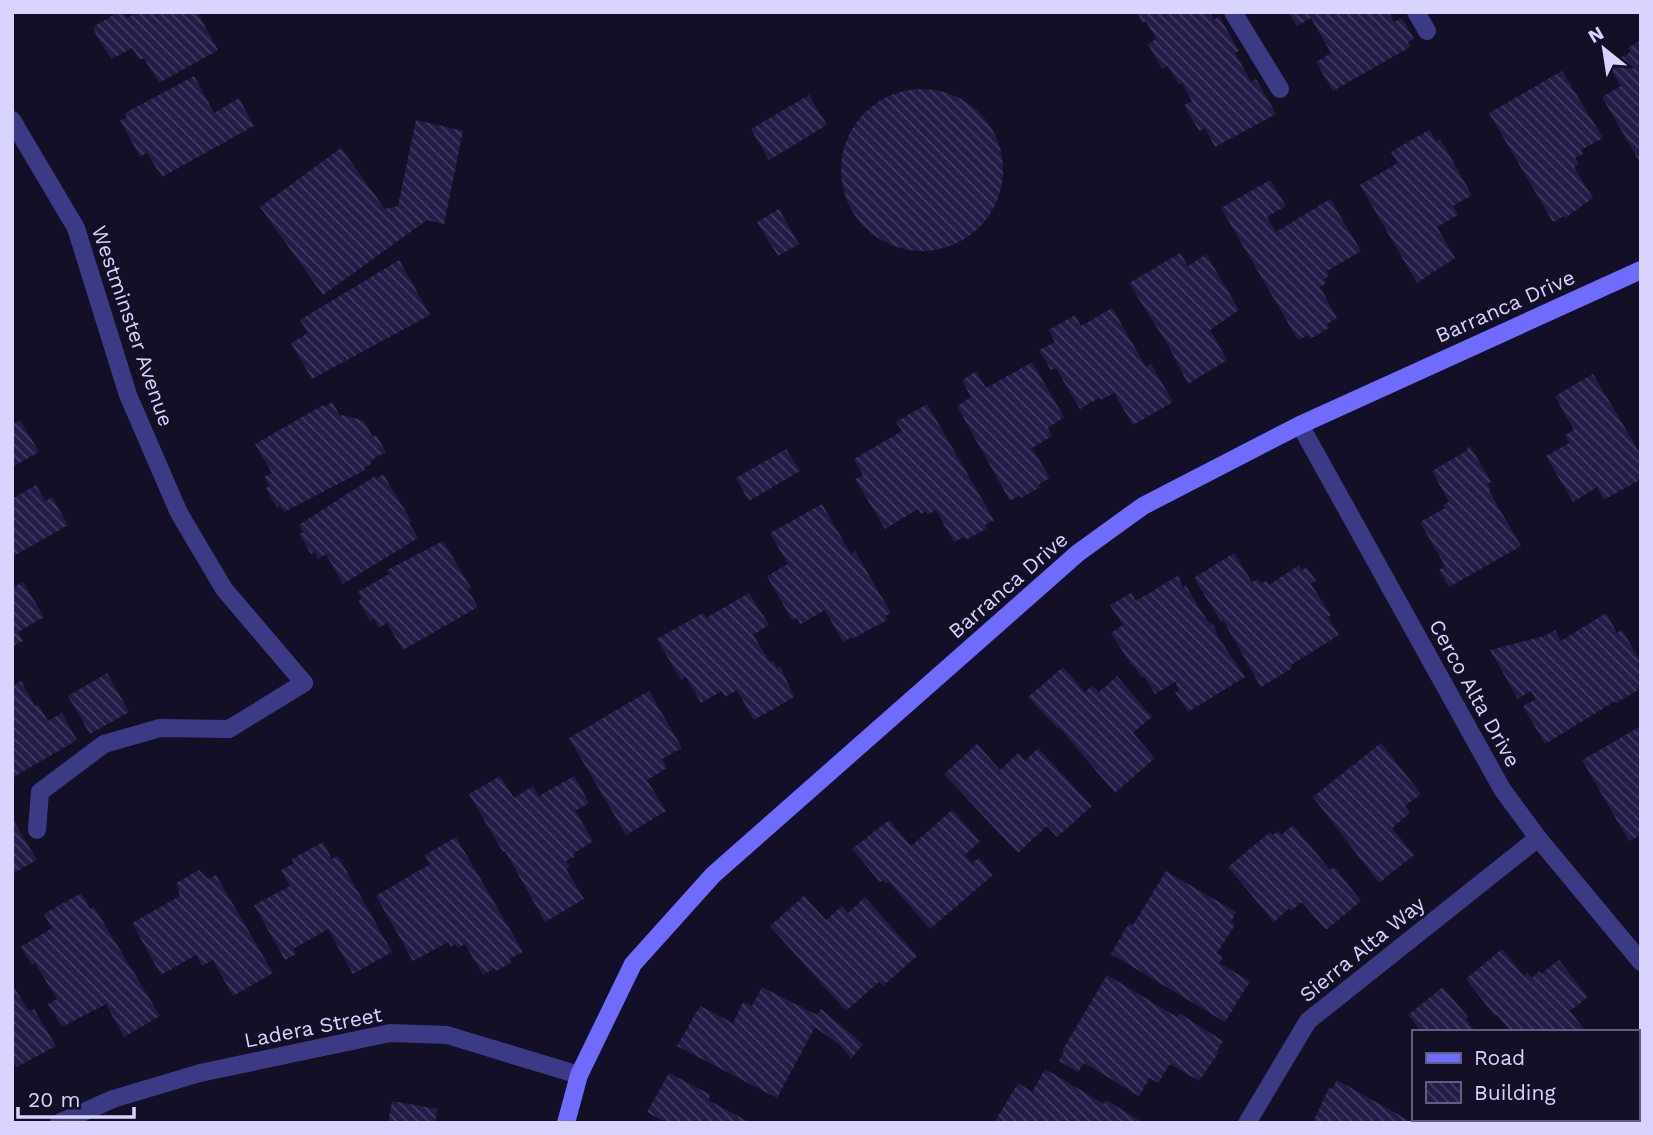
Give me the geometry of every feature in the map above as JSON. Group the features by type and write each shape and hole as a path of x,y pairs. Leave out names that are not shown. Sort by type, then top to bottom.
{"street":[{"path":"1233,12 1280,89"},
{"path":"1416,12 1427,31"},
{"name":"Westminster Avenue","path":"12,120 76,228 128,394 179,513 224,589 304,683 229,729 160,728 104,744 40,792 37,830"},
{"name":"Barranca Drive","path":"566,1123 579,1075 633,964 713,875 1078,553 1143,506 1300,425 1641,270"},
{"name":"Cerco Alta Drive","path":"1300,425 1503,789 1538,838 1641,962"},
{"name":"Sierra Alta Way","path":"1247,1123 1308,1021 1538,838"},
{"name":"Ladera Street","path":"60,1123 113,1099 200,1073 390,1033 447,1035 579,1075"}],"building":[{"path":"118,12 123,12 127,18 137,12 197,12 218,50 159,83 144,58 140,60 132,48 112,59 98,39 93,27"},
{"path":"1137,12 1210,12 1214,20 1219,16 1239,51 1235,53 1251,82 1256,79 1276,114 1215,147 1205,128 1199,131 1184,105 1192,101 1182,83 1179,85 1168,66 1162,69 1148,44 1156,39 1146,21 1143,23"},
{"path":"1288,12 1389,12 1394,22 1402,18 1414,39 1408,42 1410,47 1333,91 1316,62 1331,53 1311,18 1297,26"},
{"path":"1641,40 1641,164 1602,97 1621,86 1608,65 1631,52 1628,48"},
{"path":"1562,71 1603,138 1581,150 1583,154 1575,158 1579,164 1574,167 1593,198 1565,218 1564,216 1553,222 1489,113"},
{"path":"194,76 214,113 239,98 254,126 162,177 147,153 140,157 120,120 127,117 125,113"},
{"path":"922,89 953,95 979,113 997,139 1003,170 997,201 979,227 953,245 922,251 891,245 865,227 847,201 841,170 847,139 865,113 891,95"},
{"path":"809,95 827,125 769,160 751,129"},
{"path":"416,120 463,131 444,224 427,220 323,295 260,207 341,148 385,209 398,206"},
{"path":"1429,130 1436,141 1440,139 1472,195 1453,206 1458,215 1437,227 1455,258 1417,283 1360,185 1398,163 1391,152"},
{"path":"1270,180 1286,206 1267,217 1276,232 1330,199 1361,251 1327,271 1329,276 1324,279 1326,283 1320,287 1337,318 1327,324 1329,328 1310,339 1308,335 1298,340 1221,208"},
{"path":"779,209 799,244 778,256 757,222"},
{"path":"1180,253 1188,266 1206,254 1239,310 1210,330 1227,360 1188,384 1169,347 1129,283"},
{"path":"399,260 430,315 312,379 291,343 308,333 300,320"},
{"path":"1112,308 1146,367 1151,364 1173,402 1133,425 1114,393 1101,400 1100,397 1080,409 1056,368 1051,370 1039,350 1055,342 1049,330 1075,315 1081,326"},
{"path":"1032,362 1064,417 1048,428 1052,436 1032,448 1050,478 1021,498 1020,495 1010,501 957,406 971,397 962,380 976,371 986,388"},
{"path":"1593,374 1641,455 1641,479 1604,500 1597,487 1573,502 1546,456 1569,443 1565,435 1574,430 1555,396"},
{"path":"332,402 340,416 364,421 386,452 371,460 372,463 364,468 365,470 284,512 280,506 277,508 266,488 269,486 264,477 272,473 255,444"},
{"path":"927,404 994,520 985,525 987,528 966,540 964,537 954,542 936,510 928,515 926,511 921,514 918,509 885,529 855,479 863,475 854,459 902,431 896,422"},
{"path":"20,420 39,452 12,467 12,425"},
{"path":"1470,446 1491,482 1487,484 1491,490 1489,491 1521,546 1449,587 1439,570 1445,566 1420,522 1445,508 1443,505 1449,502 1432,471 1468,450"},
{"path":"786,449 800,471 749,501 736,478"},
{"path":"383,474 412,522 409,523 418,538 343,584 326,554 318,559 315,552 311,554 299,534 303,532 299,525 375,476 376,479"},
{"path":"36,485 45,501 52,497 68,525 12,557 12,499"},
{"path":"822,504 851,554 855,551 891,613 885,616 887,620 843,642 825,610 801,624 797,618 792,620 767,576 788,564 770,533"},
{"path":"443,541 471,588 468,590 478,607 403,650 387,623 379,628 374,619 370,621 359,601 362,598 358,592 389,574 387,570"},
{"path":"1234,553 1252,582 1258,579 1261,584 1266,581 1269,585 1299,565 1302,570 1307,567 1316,581 1311,584 1331,615 1328,617 1339,635 1261,687 1223,620 1221,622 1194,578"},
{"path":"1179,575 1183,587 1186,586 1208,622 1214,626 1218,637 1245,677 1188,712 1175,692 1179,690 1177,681 1155,694 1111,633 1123,625 1110,605 1131,593 1136,601"},
{"path":"23,582 44,617 18,632 23,641 12,647 12,588"},
{"path":"749,593 769,625 753,635 770,662 773,661 777,668 780,666 794,697 754,720 737,690 725,697 722,691 701,703 686,677 681,680 657,639 703,613 706,618"},
{"path":"1606,613 1617,633 1622,630 1641,662 1641,688 1545,744 1523,706 1536,699 1531,691 1518,699 1490,650 1545,636 1555,630 1561,641"},
{"path":"1063,667 1085,692 1092,685 1099,692 1117,676 1152,717 1133,733 1155,758 1115,793 1059,727 1057,728 1028,697"},
{"path":"107,673 129,712 90,734 68,696"},
{"path":"21,681 35,706 38,704 48,721 62,713 77,740 12,778 12,686"},
{"path":"649,691 682,748 662,759 667,768 647,780 666,811 626,835 569,738"},
{"path":"1641,726 1641,835 1629,841 1582,760"},
{"path":"1381,743 1421,794 1405,806 1410,813 1392,828 1414,855 1379,883 1313,797"},
{"path":"977,744 1000,770 1018,753 1025,761 1038,748 1092,806 1057,837 1047,826 1018,853 944,774"},
{"path":"500,776 514,798 533,786 539,796 574,776 589,803 575,811 593,841 566,861 570,867 566,869 584,899 545,922 469,794"},
{"path":"952,810 980,841 965,855 972,863 979,858 993,875 930,929 889,882 880,882 852,849 889,820 911,846"},
{"path":"12,818 37,860 12,874"},
{"path":"1293,825 1330,870 1334,867 1361,901 1326,930 1302,902 1291,911 1289,908 1274,922 1228,867 1270,832 1273,835 1278,831 1281,835"},
{"path":"456,837 523,952 509,959 511,963 496,971 494,968 483,975 465,944 458,948 455,944 451,947 448,942 413,961 376,896 430,864 425,855"},
{"path":"323,842 332,859 338,856 392,952 353,974 328,929 293,949 296,954 285,960 254,905 290,886 281,870 294,863 292,859"},
{"path":"199,870 208,879 216,875 273,973 233,996 213,960 202,966 196,955 161,975 132,923 180,896 176,883"},
{"path":"1166,871 1236,912 1231,922 1235,925 1217,953 1223,957 1219,963 1250,981 1225,1022 1111,954 1129,923 1133,925"},
{"path":"81,893 90,909 94,907 160,1016 124,1037 106,1004 62,1027 48,1004 57,999 35,963 32,965 21,947 52,928 44,914"},
{"path":"804,896 826,920 842,906 848,913 865,897 917,956 883,986 879,982 846,1011 770,926"},
{"path":"1502,949 1524,976 1527,972 1532,978 1559,960 1588,997 1570,1011 1584,1030 1509,1030 1466,979"},
{"path":"1107,975 1177,1017 1179,1013 1223,1041 1217,1051 1219,1052 1199,1081 1170,1064 1158,1083 1150,1078 1139,1096 1084,1063 1078,1072 1059,1061 1064,1052 1062,1051"},
{"path":"12,984 27,1008 31,1011 34,1009 56,1046 17,1067 12,1060"},
{"path":"762,987 817,1015 821,1009 863,1044 851,1059 841,1046 815,1027 777,1098 677,1046 700,1006 733,1023 743,1002 752,1006"},
{"path":"1443,987 1468,1017 1466,1019 1474,1030 1420,1030 1408,1015"},
{"path":"1045,1069 1104,1104 1106,1100 1144,1123 994,1123 1018,1083 1032,1092"},
{"path":"669,1073 711,1095 708,1100 751,1123 667,1123 647,1112"},
{"path":"1337,1080 1413,1123 1320,1123 1314,1120 1329,1088 1332,1089"},
{"path":"1639,1093 1641,1094 1641,1123 1613,1123 1639,1121"},
{"path":"392,1101 437,1109 435,1123 388,1123"}]}
